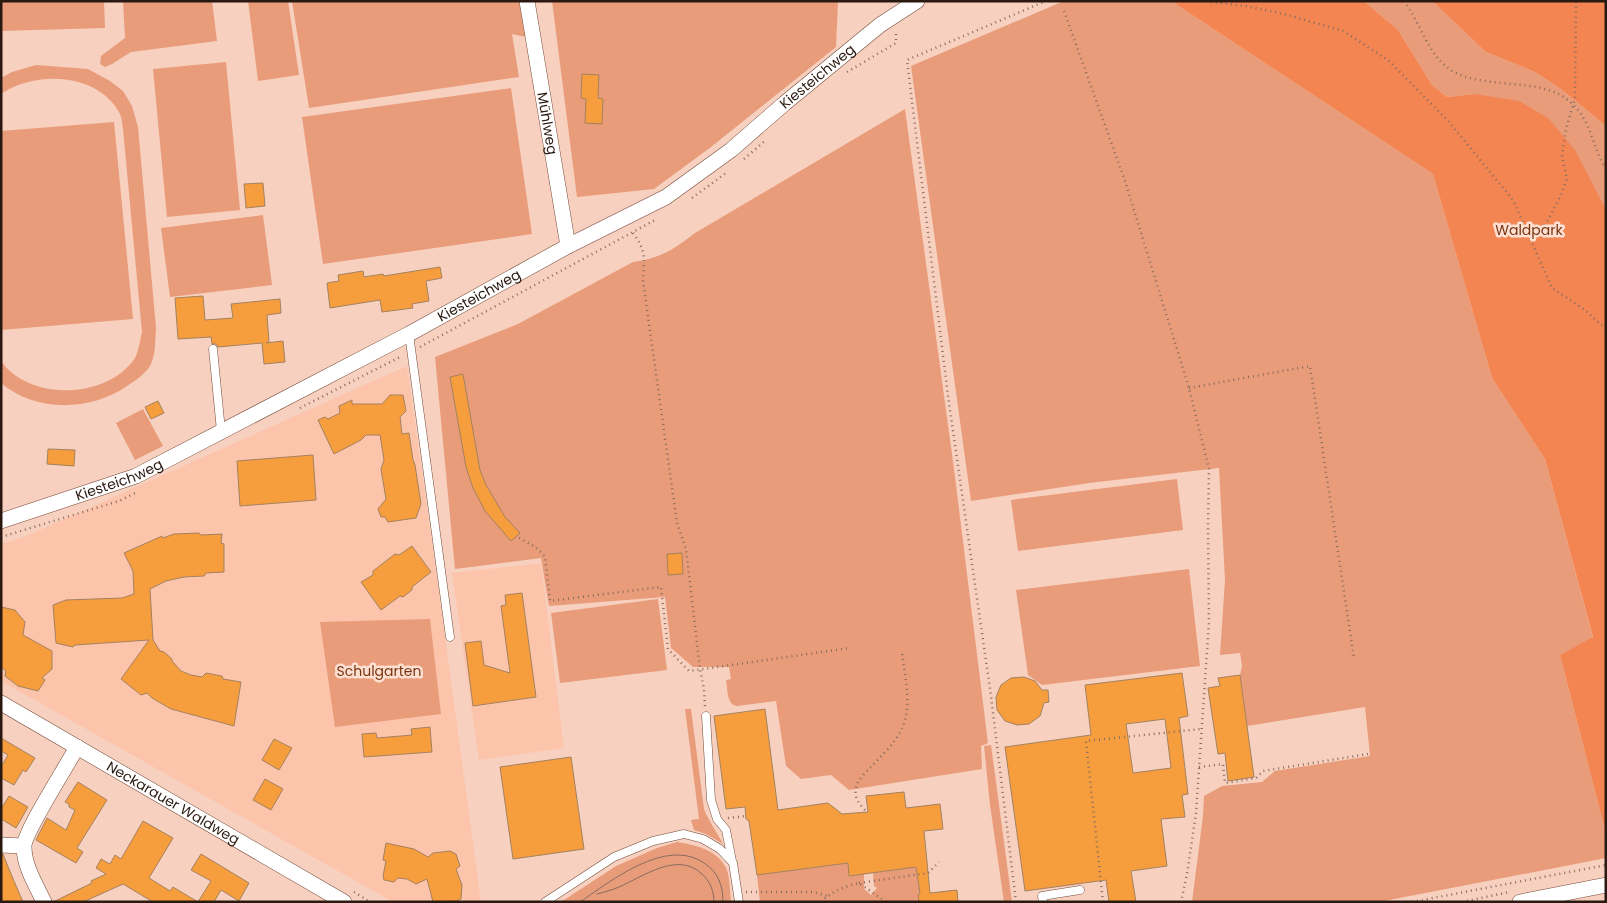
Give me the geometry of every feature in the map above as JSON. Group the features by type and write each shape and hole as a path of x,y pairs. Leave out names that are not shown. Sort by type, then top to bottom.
{"street":[{"name":"Mühlweg","path":"527,1 568,246"},
{"name":"Kiesteichweg","path":"1,521 136,476 408,334 568,246 666,197 731,150 894,14 917,1"},
{"name":"Neckarauer Waldweg","path":"1,703 344,902"},
{"path":"44,902 28,866 23,846 30,829 77,747"},
{"path":"1,845 23,846"},
{"path":"1520,902 1606,885"}],"lane":[{"path":"408,334 450,637"},
{"path":"213,349 221,431"},
{"path":"706,716 711,800 717,819 726,830 739,902"},
{"path":"545,902 614,857 635,847 668,836 684,834 703,839 720,849 733,862"},
{"path":"1043,902 1042,896 1080,890"}],"path":[{"path":"1016,902 991,696 948,396 907,60 1046,1"},
{"path":"1201,1 1246,6 1284,14 1343,31 1388,60 1450,122 1513,200 1552,288 1585,310 1606,329"},
{"path":"1404,1 1428,45 1438,59 1454,72 1473,79 1539,87 1557,92 1573,104 1588,126 1596,150 1606,169"},
{"path":"1532,241 1548,220 1560,198 1566,179 1562,156 1566,129 1573,104 1576,66 1576,1"},
{"path":"1064,11 1124,181 1188,388 1209,469 1210,622 1196,813 1181,902"},
{"path":"641,243 644,255 644,281 674,504 677,523 686,549 706,716"},
{"path":"1188,388 1310,366 1354,658"},
{"path":"519,538 542,552 545,557 550,601 661,587 668,649 689,670 850,648"},
{"path":"864,810 858,804 856,786 864,774 891,746 905,721 907,700 902,651"},
{"path":"1102,902 1086,742 1201,729"},
{"path":"1199,766 1223,764 1225,783 1256,778 1263,771 1368,754"},
{"path":"717,819 746,816"},
{"path":"821,902 827,896 848,885 928,874 939,862"},
{"path":"1412,902 1606,865"},
{"path":"858,883 886,902"},
{"path":"738,893 813,892 827,896"}],"shaded area":[{"path":"407,366 481,902 393,902 1,681 1,544 24,537"},
{"path":"541,563 564,748 479,760 452,573"}],"green space":[{"path":"1,1 104,1 105,28 1,31"},
{"path":"123,1 212,1 217,41 131,52 105,67 100,64 101,56 125,38"},
{"path":"248,1 288,1 299,75 258,81"},
{"path":"292,1 519,1 526,37 512,34 519,77 309,108"},
{"path":"552,1 838,1 836,47 711,147 654,189 577,197"},
{"path":"1064,1 1171,1 1433,174 1492,378 1545,459 1593,638 1560,655 1606,834 1606,858 1379,902 1192,902 1204,796 1222,786 1262,782 1275,771 1370,756 1365,707 1247,726 1240,675 1242,666 1240,653 1220,655 1225,580 1219,468 1089,483 971,501 911,66"},
{"name":"Waldpark","path":"1171,1 1364,1 1398,30 1432,85 1447,97 1474,94 1519,101 1548,118 1575,150 1606,210 1606,834 1560,655 1593,637 1545,459 1492,378 1433,174"},
{"path":"1364,1 1432,1 1486,52 1535,72 1561,89 1606,126 1606,210 1600,201 1474,94 1447,97 1432,85 1398,30"},
{"path":"1432,1 1606,1 1606,126 1561,89 1535,72 1486,52"},
{"path":"226,62 240,210 167,217 153,69"},
{"path":"36,65 88,69 110,81 123,91 132,106 138,127 156,328 153,357 148,369 130,384 113,394 81,404 47,404 30,400 15,393 1,383 1,361 14,374 30,384 49,389 69,390 88,388 107,382 123,372 135,358 142,332 122,119 110,100 97,90 82,83 48,79 31,81 15,86 1,94 1,78 12,72"},
{"path":"511,88 532,234 323,264 302,117"},
{"path":"905,109 954,469 988,743 981,746 982,769 849,790 831,775 801,779 786,766 776,701 733,705 727,692 726,680 731,679 729,667 693,667 671,648 665,597 549,606 541,558 455,569 435,357 518,324 633,262 666,252"},
{"path":"114,122 133,319 1,330 1,131"},
{"path":"263,215 272,285 170,297 161,228"},
{"path":"143,409 163,446 135,460 116,423"},
{"path":"1177,479 1183,530 1018,551 1011,500"},
{"path":"1189,569 1200,666 1042,685 1028,675 1016,590"},
{"path":"658,599 667,670 560,683 551,613"},
{"name":"Schulgarten","path":"430,619 441,714 335,727 320,622"},
{"path":"685,709 691,709 704,809 723,844 706,834 694,830 691,820 699,819"},
{"path":"991,745 1012,902 1004,902 990,805 984,746"},
{"path":"677,842 704,849 721,860 728,873 731,902 561,902 616,866 657,848"},
{"path":"848,863 849,876 864,874 864,889 871,895 877,888 874,886 873,873 916,867 921,902 760,902 757,875"}],"building":[{"path":"582,74 599,75 598,98 603,99 602,124 585,123 586,99 581,98"},
{"path":"263,183 265,206 246,208 244,184"},
{"path":"440,267 442,278 426,281 429,301 412,304 413,308 382,312 380,300 330,308 327,283 339,281 338,275 363,271 364,277 383,274 384,276"},
{"path":"203,296 205,320 233,318 231,304 280,299 281,313 267,315 269,342 266,343 283,341 285,362 264,364 262,343 218,347 216,344 212,344 211,337 178,339 175,298"},
{"path":"463,374 480,470 486,485 505,517 520,533 511,541 485,511 473,488 466,467 450,377"},
{"path":"390,395 403,395 406,411 400,417 402,434 409,433 421,504 416,518 388,522 385,517 381,517 378,509 386,499 381,469 384,460 380,435 366,435 361,440 334,454 318,420 325,417 328,419 340,413 339,406 352,400 352,404 382,404"},
{"path":"158,401 164,413 151,419 145,407"},
{"path":"48,449 75,450 74,466 47,464"},
{"path":"313,455 316,500 240,506 237,461"},
{"path":"199,533 201,535 222,534 224,572 206,573 204,576 184,577 166,581 150,589 153,640 160,651 172,659 181,671 202,677 206,673 222,676 223,679 241,682 234,726 171,709 147,693 141,695 121,679 149,640 75,645 73,647 56,643 53,605 66,600 122,598 134,594 133,571 124,553 162,536 163,538 174,534"},
{"path":"412,546 431,572 403,597 400,596 381,610 361,582 373,575 373,571 395,554 399,555"},
{"path":"682,553 683,574 668,575 667,554"},
{"path":"522,593 536,697 473,706 465,643 481,641 484,665 510,673 501,606 506,605 505,595"},
{"path":"1,607 15,610 25,622 23,635 52,651 52,669 42,678 45,680 38,691 18,686 5,676 6,671 1,667"},
{"path":"1182,673 1188,716 1179,718 1188,794 1182,795 1185,817 1161,819 1167,866 1131,871 1136,902 1109,902 1106,880 1025,891 1005,747 1091,735 1085,685","holes":["1165,719 1171,768 1133,773 1126,724"]},
{"path":"1240,675 1254,777 1228,781 1225,753 1218,754 1208,688 1220,686 1218,678"},
{"path":"1024,677 1035,681 1042,690 1048,690 1049,702 1044,703 1040,716 1029,724 1017,725 1005,721 997,710 996,697 1001,685 1011,678"},
{"path":"765,709 778,810 828,803 842,814 868,812 866,796 904,792 906,808 940,804 943,829 924,831 930,893 957,890 958,902 919,902 918,895 920,894 916,867 849,876 848,863 757,875 749,821 746,819 745,807 726,809 714,716"},
{"path":"430,727 432,752 364,757 362,734 376,733 377,738 412,735 411,729"},
{"path":"1,738 35,758 26,772 23,770 14,785 1,778 1,767 8,755 1,751"},
{"path":"274,739 292,748 279,770 262,760"},
{"path":"571,757 584,849 513,859 500,767"},
{"path":"265,779 283,789 271,810 253,800"},
{"path":"78,782 107,800 77,848 83,852 76,863 36,840 47,818 66,830 75,810 65,802"},
{"path":"9,796 28,807 16,828 1,819 1,809"},
{"path":"143,821 173,838 149,878 170,891 173,887 198,902 153,902 123,884 83,902 53,902 106,874 96,868 101,859 110,864 115,855 121,859"},
{"path":"386,843 414,849 428,857 433,853 450,851 456,854 460,866 456,869 462,885 461,899 433,902 427,879 416,884 407,879 398,878 394,882 384,880 386,861 383,860"},
{"path":"1,854 3,854 23,902 1,902"},
{"path":"201,854 249,883 239,901 221,890 214,902 198,902 211,881 191,870"}],"tram line":[{"path":"580,902 607,883 639,865 656,858 673,855 689,856 704,863 713,870 719,880 723,902"},
{"path":"597,894 616,888 661,868 682,865 693,868 705,877 711,886 714,902"}]}
